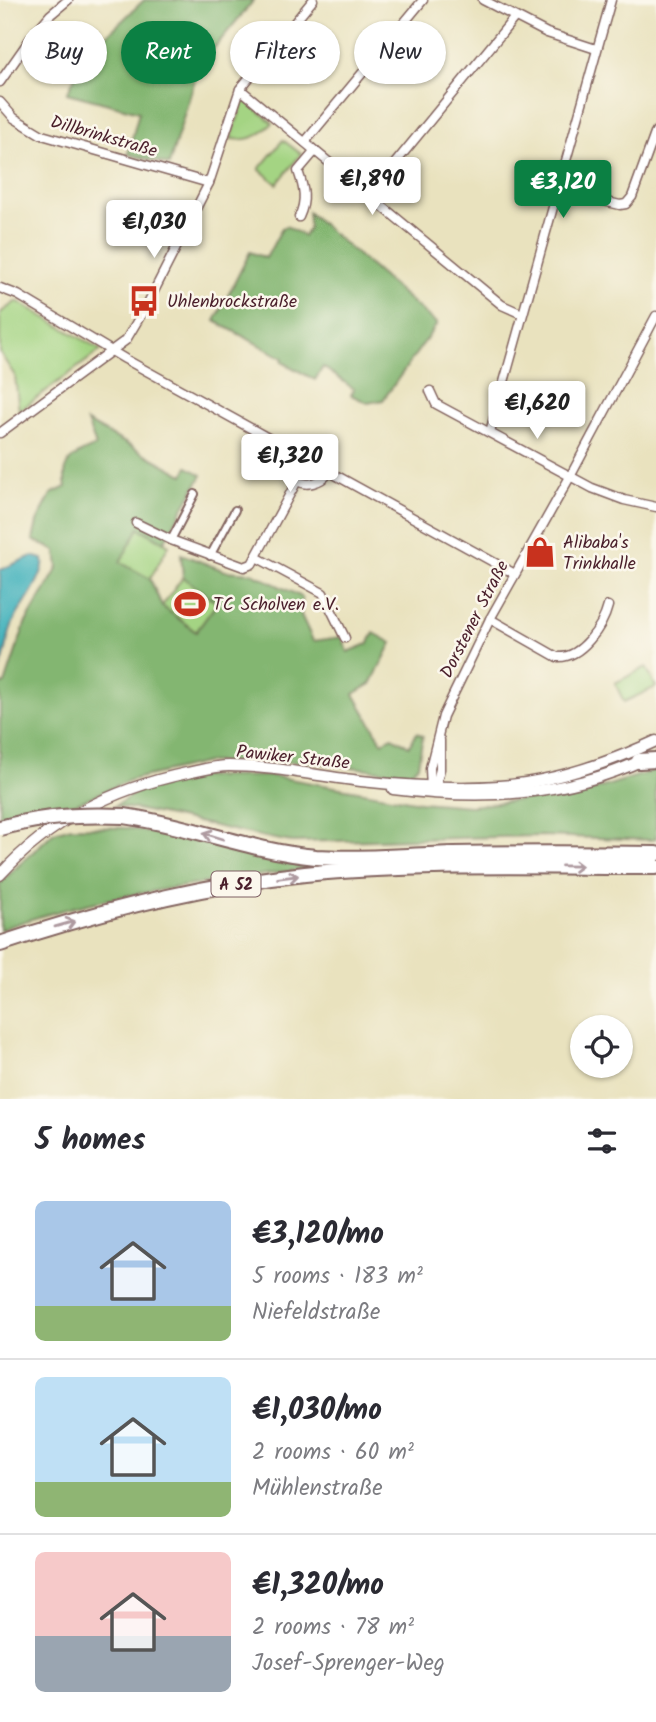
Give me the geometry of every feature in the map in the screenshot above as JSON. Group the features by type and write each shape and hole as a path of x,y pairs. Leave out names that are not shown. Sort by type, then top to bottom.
{"highway":[{"path":"639,761 656,760"},
{"name":"A 52","path":"0,828 46,818 124,816 159,821 243,845 316,856 373,859 451,854 595,853 655,864"},
{"path":"595,853 618,848 656,848"},
{"name":"A 52","path":"0,944 114,909 236,884 306,874 479,865 655,864"}],"street":[{"path":"0,82 7,76 33,35 50,15 68,0"},
{"path":"0,433 114,351 130,335 209,183 240,89 313,0"},
{"path":"305,142 423,0"},
{"path":"483,0 547,33 596,49"},
{"path":"489,432 611,0"},
{"path":"369,195 514,17"},
{"path":"240,89 502,305 522,314"},
{"name":"Dillbrinkstraße","path":"0,102 14,118 42,135 209,183"},
{"path":"557,190 620,205 626,204 632,197 656,131"},
{"path":"299,217 304,207 305,194 298,171 315,151"},
{"path":"0,288 18,295 287,449 515,574"},
{"name":"Dorstener Straße","path":"433,788 443,716 490,619 656,316"},
{"path":"430,391 436,404 608,495 656,507"},
{"path":"287,449 287,470 297,481 316,484 330,472"},
{"path":"136,523 210,556 244,567 252,564 297,481"},
{"path":"171,540 195,494"},
{"path":"210,556 234,510"},
{"path":"256,557 323,593 345,638"},
{"path":"490,619 557,657 565,658 575,654 604,619 608,606"},
{"name":"Pawiker Straße","path":"433,788 533,782 585,770 656,741"},
{"name":"Pawiker Straße","path":"0,875 18,855 53,827 95,803 158,779 227,765 486,796 552,789 656,754"}],"green space":[{"path":"144,0 254,0 236,21 230,21 230,29 216,46 216,21 122,21"},
{"path":"121,22 121,84 194,84 169,165 128,154 139,112 67,93 71,84 107,84 107,35"},
{"path":"244,99 273,123 254,137 231,139"},
{"path":"283,140 301,154 277,184 259,169"},
{"path":"308,212 437,324 383,400 368,403 351,395 354,389 323,367 315,380 282,362 283,358 215,321 250,252 266,258 282,228 286,226 304,236 309,228"},
{"path":"17,301 101,350 19,411 15,376 0,353 0,313"},
{"path":"87,422 183,475 188,467 202,475 164,542 139,528 120,562 150,579 162,606 196,632 217,603 183,577 181,554 225,571 252,573 302,597 301,615 313,641 342,637 348,652 368,644 374,633 392,643 371,684 354,694 382,742 392,737 409,746 417,733 423,736 418,765 410,774 307,762 208,762 130,780 77,803 0,819 0,685 5,684 25,624 58,568 56,551 33,540 37,522 51,494 66,487 65,471 70,460 96,446"},
{"path":"139,528 169,545 150,579 119,562"},
{"name":"TC Scholven e.V.","path":"183,577 218,603 196,632 162,606"},
{"path":"646,667 656,687 624,702 615,683"},
{"path":"656,770 656,839 652,840 542,836 293,842 115,806 141,789 191,777 272,776 420,802 471,806 587,792"},
{"path":"71,827 128,828 194,840 257,858 310,868 114,898 37,917 0,930 0,883 54,832"}],"water":[{"path":"32,556 43,559 41,572 12,625 0,668 0,570"}],"place":[{"name":"Uhlenbrockstraße","path":"144,301"},
{"name":"Alibaba's Trinkhalle","path":"540,552"},
{"name":"TC Scholven e.V.","path":"190,604"}]}
